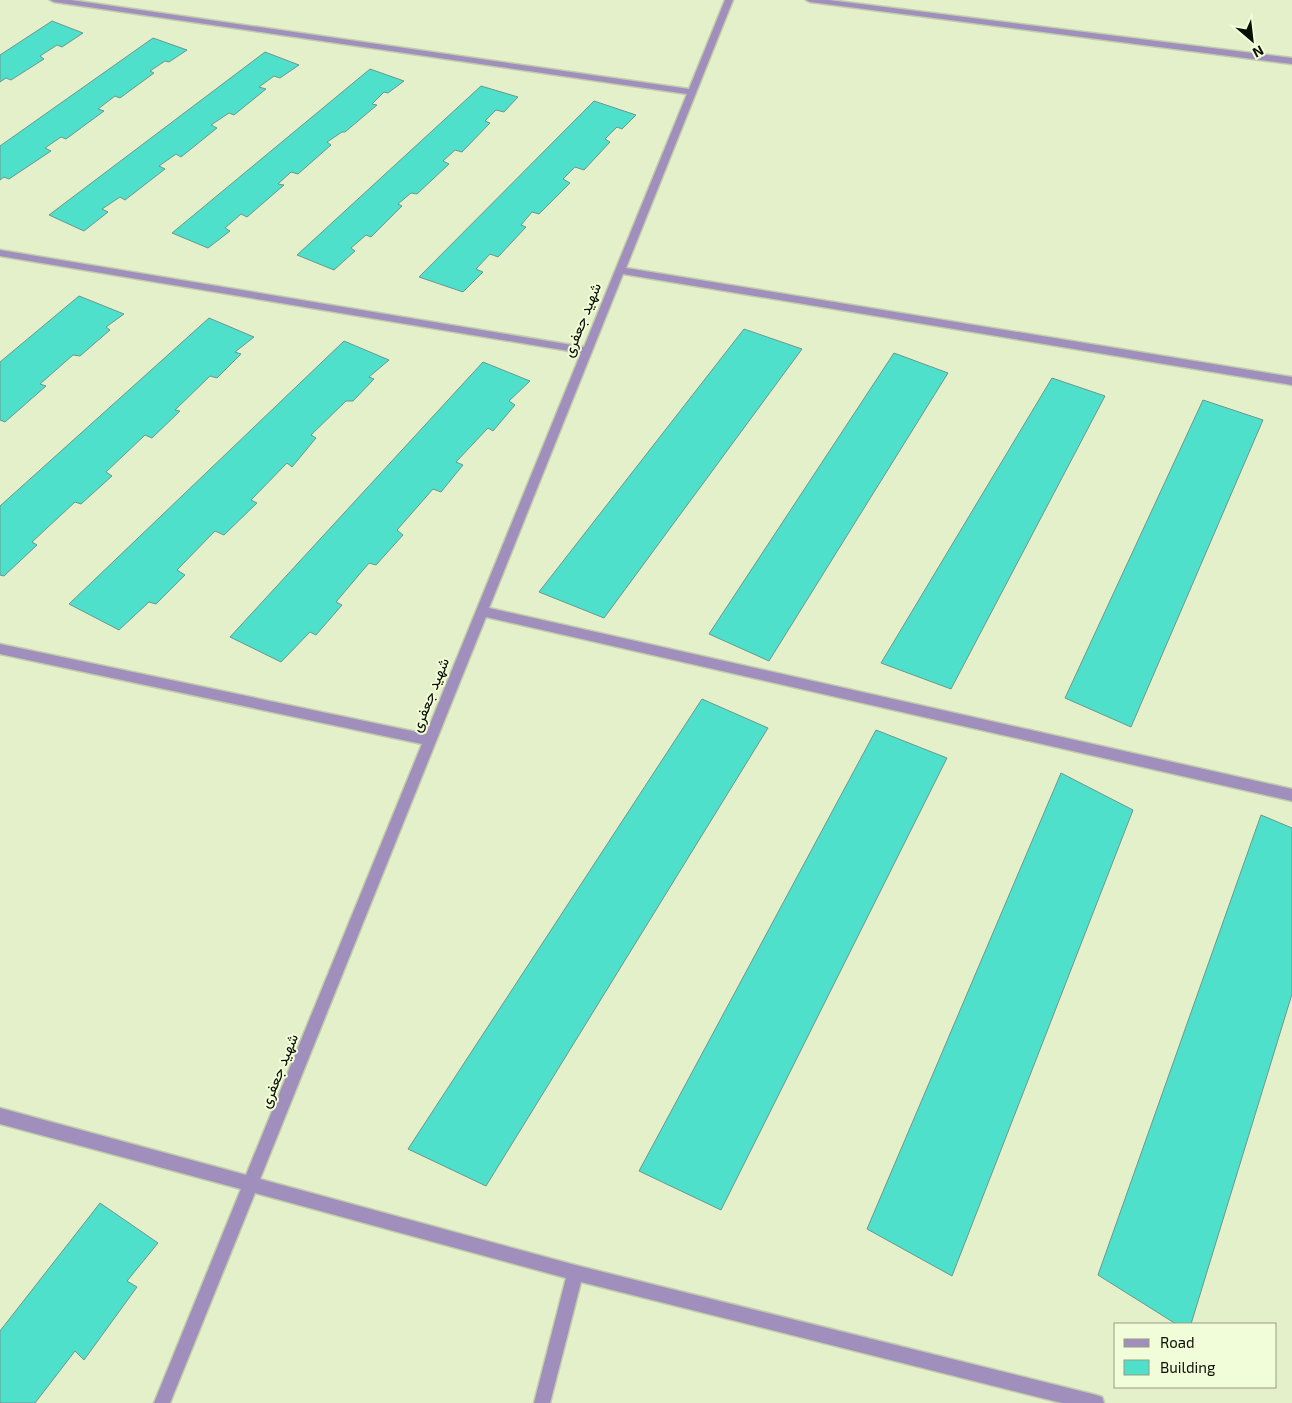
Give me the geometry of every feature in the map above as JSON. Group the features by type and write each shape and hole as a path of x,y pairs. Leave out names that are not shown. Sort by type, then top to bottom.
{"street":[{"path":"54,0 692,92"},
{"name":"شهید جعفری","path":"162,1403 729,0"},
{"path":"810,0 1292,61"},
{"path":"0,253 587,351"},
{"path":"620,270 1292,381"},
{"path":"482,611 1292,795"},
{"path":"0,649 430,740"},
{"path":"0,1116 575,1273 1096,1403"},
{"path":"542,1403 575,1273"}],"building":[{"path":"52,21 83,33 62,47 57,45 40,56 44,59 11,80 6,78 0,82 0,55"},
{"path":"153,38 187,50 169,62 165,61 150,71 154,73 120,98 115,96 98,109 104,111 66,139 61,137 45,148 51,151 9,179 4,177 0,180 0,146"},
{"path":"265,52 299,65 280,78 274,76 259,87 266,89 234,115 229,113 211,125 217,128 181,157 176,154 159,166 165,169 125,200 120,197 102,209 108,212 84,231 49,215"},
{"path":"370,69 404,81 388,93 384,92 372,104 377,105 345,132 327,142 331,145 298,174 291,172 278,184 284,185 247,217 241,214 225,228 230,231 208,248 172,233"},
{"path":"481,86 518,97 504,112 496,110 485,121 490,123 462,152 455,150 443,161 449,164 417,194 411,193 398,204 402,206 371,237 366,235 351,248 355,251 334,270 297,255"},
{"path":"594,101 636,115 622,129 617,127 605,139 610,142 584,170 575,167 563,179 570,183 539,214 532,212 521,225 526,227 498,257 490,254 476,269 483,272 463,292 419,277"},
{"path":"79,296 124,314 106,327 110,330 80,356 73,355 40,384 46,386 5,422 0,420 0,362"},
{"path":"209,318 254,337 235,352 241,354 217,378 210,376 175,410 180,411 152,438 145,435 106,472 112,476 81,504 75,502 32,542 37,545 4,576 0,575 0,506"},
{"path":"744,329 802,349 604,618 539,592"},
{"path":"344,341 389,360 369,377 374,379 353,401 346,401 311,435 316,438 292,467 287,463 251,500 257,503 224,535 215,531 177,570 185,575 156,604 149,602 119,630 69,604"},
{"path":"894,353 948,373 769,661 709,634"},
{"path":"483,362 530,381 509,401 515,405 493,431 488,428 456,462 463,465 441,492 433,489 397,530 403,535 376,565 369,563 336,602 342,605 316,635 310,632 281,662 230,637"},
{"path":"1052,378 1105,396 951,689 881,663"},
{"path":"1203,400 1263,420 1131,727 1065,698"},
{"path":"702,699 768,728 486,1186 408,1149"},
{"path":"876,730 947,758 721,1210 639,1171"},
{"path":"1061,773 1133,810 952,1276 867,1229"},
{"path":"1261,815 1292,828 1292,994 1191,1323 1174,1323 1098,1275"},
{"path":"100,1203 158,1243 127,1281 137,1287 84,1360 75,1351 35,1403 0,1403 0,1331"}]}
